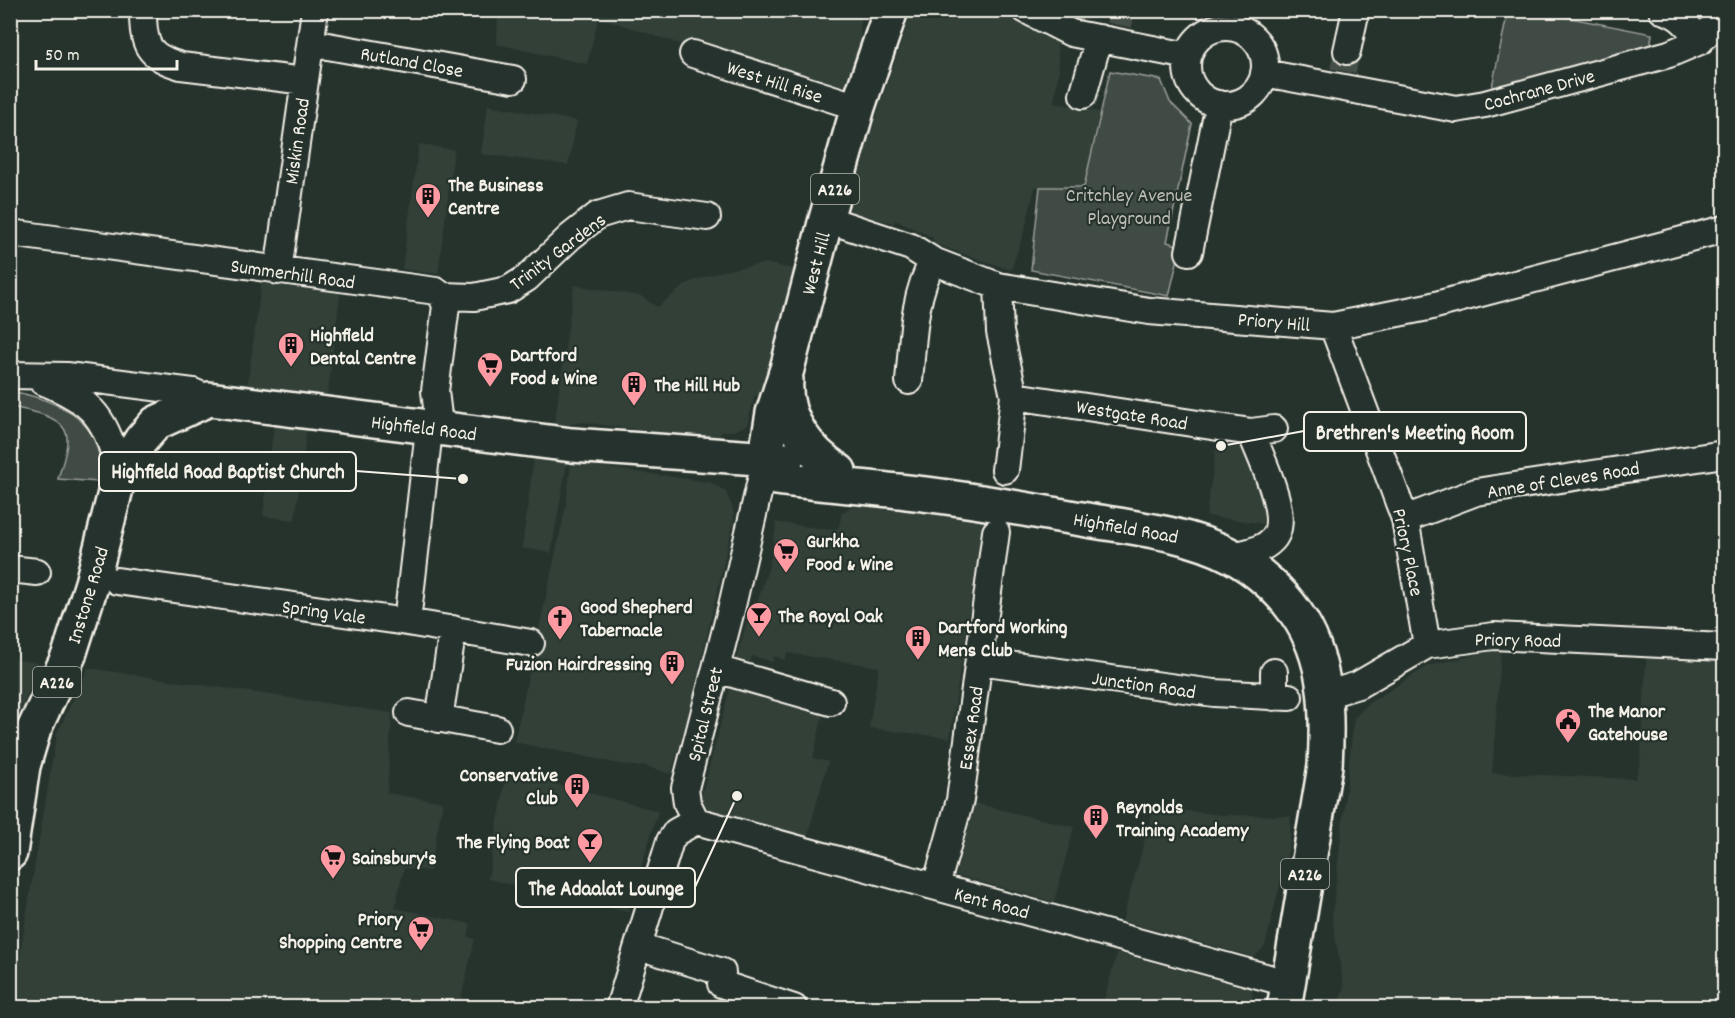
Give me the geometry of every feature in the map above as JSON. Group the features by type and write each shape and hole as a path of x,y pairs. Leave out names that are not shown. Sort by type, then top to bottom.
{"main road":[{"name":"West Hill","path":"773,413 858,107 891,10"},
{"name":"Highfield Road","path":"787,369 786,386 790,415 807,446 819,458 839,471"},
{"name":"Highfield Road","path":"209,399 572,445 725,455 764,462 818,465 907,492"},
{"name":"Instone Road","path":"10,853 23,766 31,738 69,655 92,584 120,473 141,440 156,423 209,399"},
{"name":"A226","path":"725,455 752,444 760,437 773,413"},
{"name":"A226","path":"764,462 773,413"},
{"name":"Highfield Road","path":"764,462 769,474 776,478 847,488 907,492 1161,532 1187,538 1232,556 1250,567 1296,612 1309,634 1320,663 1325,695"},
{"name":"A226","path":"1286,995 1325,766 1325,695"}],"street":[{"path":"143,10 143,35 149,50 161,60 181,66 305,81"},
{"name":"Miskin Road","path":"278,271 315,10"},
{"path":"1026,10 1071,33 1111,35 1188,56"},
{"path":"1343,69 1356,10"},
{"path":"1662,10 1675,13 1683,19 1700,41"},
{"name":"Cochrane Drive","path":"1264,73 1343,69 1456,109 1485,104 1670,54 1700,41 1725,14"},
{"path":"1236,19 1261,50 1264,73 1256,89 1242,101 1219,104 1207,100 1193,87 1187,69 1188,56 1201,36 1236,19"},
{"path":"1083,95 1111,35"},
{"name":"Rutland Close","path":"311,43 513,79"},
{"name":"West Hill Rise","path":"693,54 858,107"},
{"path":"1189,252 1219,104"},
{"name":"Trinity Gardens","path":"442,296 474,297 508,290 527,278 570,237 598,215 628,206 707,217"},
{"name":"Priory Hill","path":"826,219 911,247 933,261 998,286 1149,311 1334,326 1428,307 1725,229"},
{"name":"Summerhill Road","path":"10,233 435,291 442,296"},
{"path":"909,381 918,302 923,279 933,261"},
{"path":"998,286 1000,332 1014,396 1005,470"},
{"path":"407,622 428,439 436,428 438,416 435,391 446,306 442,296"},
{"name":"Priory Place","path":"1334,326 1405,519 1427,645"},
{"name":"Highfield Road","path":"21,376 67,376 193,392 209,399"},
{"name":"Instone Road","path":"21,376 74,394 98,416 108,430 120,473"},
{"name":"Westgate Road","path":"1014,396 1262,430 1279,508 1280,527 1271,542 1259,549 1232,556"},
{"name":"Anne of Cleves Road","path":"1405,519 1476,492 1725,454"},
{"name":"Spital Street","path":"696,821 687,803 685,788 716,669 764,462"},
{"name":"Essex Road","path":"936,886 960,800 996,532"},
{"path":"10,569 36,572"},
{"name":"Spring Vale","path":"117,580 407,622 531,643"},
{"path":"439,719 453,629"},
{"name":"Priory Road","path":"1325,695 1358,685 1427,645 1494,636 1725,647"},
{"name":"Junction Road","path":"979,661 1214,693 1279,689"},
{"path":"716,669 831,702"},
{"path":"409,713 497,729"},
{"path":"619,1008 670,841 676,832 696,821"},
{"name":"Kent Road","path":"696,821 1186,955 1254,976 1286,995"},
{"path":"638,946 722,972 721,984 795,1008"}],"shaded area":[{"path":"498,11 863,11 860,25 861,44 848,94 763,72 599,17 587,64 497,44"},
{"path":"912,11 1011,11 1024,16 1052,35 1057,43 1059,70 1054,102 1099,112 1084,188 1035,187 1025,229 1011,270 935,244 932,237 895,220 894,223 876,219 852,212 848,207 847,202"},
{"path":"488,105 577,121 568,165 481,154"},
{"path":"419,144 454,150 438,274 402,269"},
{"path":"766,263 801,271 762,397 755,395 747,425 734,431 723,431 717,437 675,435 583,422 554,427 574,285 641,296 657,307 688,283 722,271"},
{"path":"262,278 341,288 327,398 247,388"},
{"path":"274,423 307,427 295,520 263,516"},
{"path":"1217,442 1244,446 1268,513 1266,524 1206,516"},
{"path":"534,457 567,462 551,553 522,548"},
{"path":"571,463 710,482 726,492 733,508 734,519 719,584 685,729 671,774 642,765 641,767 615,763 514,742 566,506"},
{"path":"882,505 983,520 950,738 869,728 879,667 787,653 785,660 774,656 773,662 752,656 749,666 735,662 748,618 752,619 770,562 776,525 774,522 832,530 839,527 842,512 851,507"},
{"path":"1647,647 1724,651 1724,1007 1336,1007 1344,988 1332,917 1354,718 1369,703 1428,666 1488,652 1501,652 1492,773 1635,779 1640,764"},
{"path":"11,659 47,664 26,698 11,735"},
{"path":"88,668 392,713 387,793 443,802 430,871 404,868 395,908 471,924 468,937 475,939 459,1007 11,1007 57,733"},
{"path":"732,680 824,709 813,758 828,762 807,838 708,810 701,798"},
{"path":"507,771 658,811 628,912 488,879"},
{"path":"974,803 1074,827 1054,902 956,875"},
{"path":"1154,807 1222,815 1291,816 1290,843 1265,946 1254,957 1122,921"},
{"path":"1117,953 1251,989 1253,994 1250,1007 1102,1007"}],"green space":[{"path":"1508,11 1535,11 1652,34 1649,55 1490,96"},
{"name":"Critchley Avenue Playground","path":"1110,71 1161,80 1170,102 1192,124 1167,242 1181,246 1169,296 1031,270 1040,187 1084,187"},
{"path":"11,391 30,395 63,408 88,429 96,444 100,461 99,482 58,479 66,450 66,433 55,420 11,407"}],"tunnel":[{"path":"1119,25 1122,10"},
{"path":"1343,71 1347,51"}],"place":[{"name":"The Business Centre","path":"428,219"},
{"name":"Highfield Dental Centre","path":"291,368"},
{"name":"Dartford Food & Wine","path":"490,388"},
{"name":"The Hill Hub","path":"634,407"},
{"name":"Brethren's Meeting Room","path":"1221,446"},
{"name":"Highfield Road Baptist Church","path":"463,479"},
{"name":"Gurkha Food & Wine","path":"786,574"},
{"name":"The Royal Oak","path":"759,638"},
{"name":"Good Shepherd Tabernacle","path":"560,641"},
{"name":"Dartford Working Mens Club","path":"918,661"},
{"name":"Fuzion Hairdressing","path":"672,686"},
{"name":"The Manor Gatehouse","path":"1568,744"},
{"name":"The Adaalat Lounge","path":"737,796"},
{"name":"Conservative Club","path":"577,809"},
{"name":"Reynolds Training Academy","path":"1096,840"},
{"name":"The Flying Boat","path":"590,864"},
{"name":"Sainsbury's","path":"333,880"},
{"name":"Priory Shopping Centre","path":"421,952"}]}
